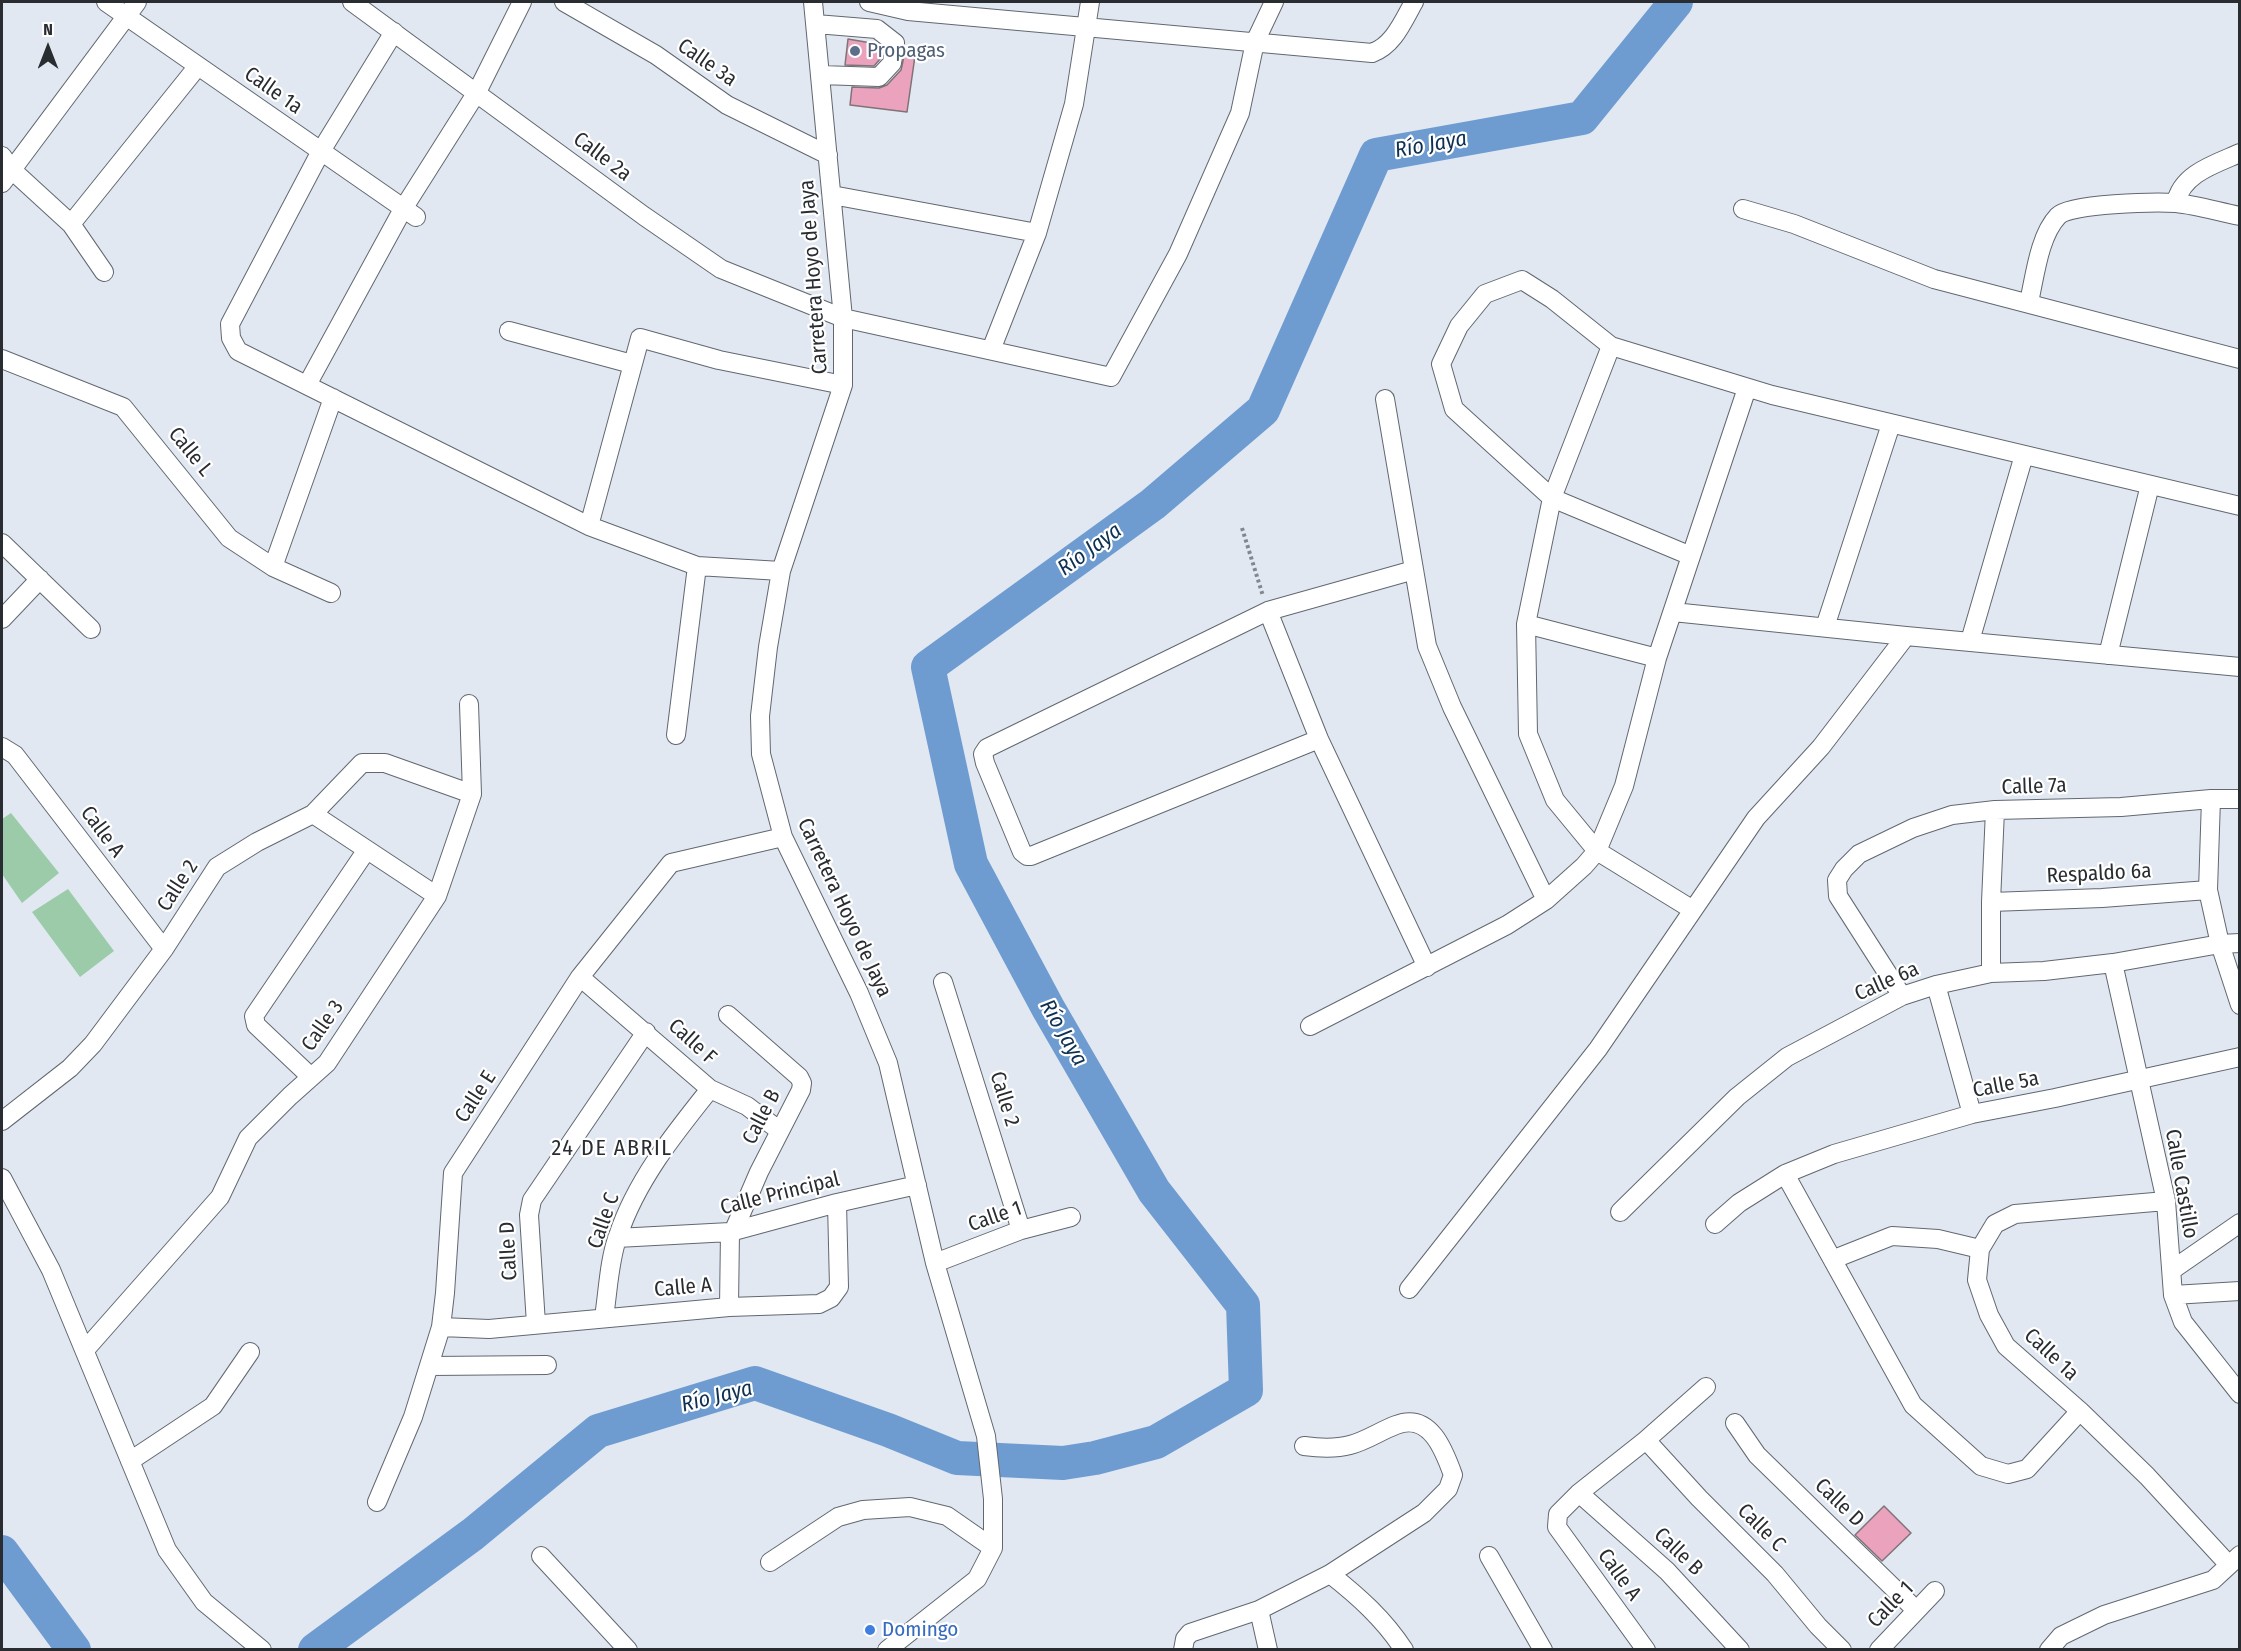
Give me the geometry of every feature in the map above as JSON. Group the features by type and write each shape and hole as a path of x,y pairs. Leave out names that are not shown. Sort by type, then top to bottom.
{"street":[{"name":"Calle 1a","path":"105,2 132,9 198,66 410,213"},
{"name":"Calle 2a","path":"352,2 644,216 721,269 843,318 1111,377 1178,254 1240,113 1255,42"},
{"path":"308,385 410,213 477,92 522,2"},
{"name":"Calle 3a","path":"564,2 656,55 727,105 828,155"},
{"name":"Carretera Hoyo de Jaya","path":"813,2 843,318 843,385 781,571 768,647 760,716 761,754 783,837 859,993 888,1063 935,1263 986,1436 993,1499 993,1548"},
{"path":"869,2 908,11 1372,53 1383,49 1391,40 1414,2"},
{"path":"991,350 1037,233 1074,104 1090,2"},
{"path":"1255,42 1274,2"},
{"path":"104,272 71,224 5,170 132,9"},
{"path":"816,24 877,29 895,43 892,63 879,77 821,75"},
{"path":"394,32 321,151 230,324 231,338 238,351 589,526 697,566 781,571"},
{"path":"71,224 198,66"},
{"path":"2176,203 2178,193 2186,182 2202,170 2240,153"},
{"path":"832,195 1037,233"},
{"path":"2029,302 2039,254 2053,224 2060,214 2074,208 2176,203 2240,216"},
{"path":"1743,209 1794,224 1934,279 2240,359"},
{"path":"1691,556 1552,498 1454,409 1441,363 1459,326 1485,294 1522,280 1552,299 1611,346 1747,388 2240,506"},
{"path":"509,331 632,363"},
{"path":"589,526 638,340 644,337 719,360 843,385"},
{"path":"1611,346 1552,498 1526,624 1528,734 1555,800 1597,851 1693,910"},
{"name":"Calle L","path":"2,359 123,407 229,538 273,567 331,593"},
{"path":"1310,1026 1507,925 1546,900 1584,866 1597,851 1624,786 1656,658 1747,388"},
{"path":"273,567 333,398"},
{"path":"1385,399 1427,646 1452,707 1546,900"},
{"path":"1824,627 1891,424"},
{"path":"1970,641 2024,455"},
{"path":"2108,655 2150,485"},
{"path":"2,543 91,629"},
{"path":"676,735 697,566"},
{"path":"1319,739 1031,856 1022,852 983,754 987,748 1268,611 1414,570"},
{"path":"2,619 40,579"},
{"path":"1268,611 1319,739 1426,967"},
{"path":"1673,612 2240,667"},
{"path":"1526,624 1656,658"},
{"path":"1409,1290 1598,1049 1756,818 1821,747 1905,636"},
{"name":"Calle 3","path":"85,1350 220,1197 248,1138 327,1063 437,896 472,794 469,704"},
{"name":"Calle A","path":"6,756 164,949"},
{"name":"Calle 2","path":"2,1121 70,1068 93,1044 164,949 216,867 257,842 313,814 362,763 385,763 472,794"},
{"path":"2211,799 2208,890 2220,944 2240,1005"},
{"name":"Calle 7a","path":"1902,996 1838,896 1837,880 1859,854 1913,828 1952,815 1995,810 2121,807 2211,799 2240,799"},
{"path":"1991,973 1995,810"},
{"path":"313,814 437,896"},
{"name":"Calle E","path":"377,1502 413,1417 441,1327 453,1173 580,977 671,863 783,837"},
{"path":"311,1077 256,1025 254,1016 366,851"},
{"name":"Respaldo 6a","path":"1991,902 2102,898 2208,890"},
{"name":"Calle 6a","path":"1620,1212 1737,1097 1787,1057 1902,996 1936,985 1991,973 2044,971 2113,963 2220,944 2240,943"},
{"name":"Calle Castillo","path":"2113,963 2166,1201 2173,1295 2183,1322 2240,1394"},
{"name":"Calle F","path":"580,977 710,1089 747,1106 780,1131"},
{"name":"Calle 2","path":"943,982 1021,1230"},
{"path":"1936,985 1972,1114"},
{"name":"Calle B","path":"728,1015 799,1077 802,1083 801,1090 732,1231 729,1307"},
{"name":"Calle D","path":"536,1324 529,1215 532,1200 646,1032"},
{"name":"Calle 5a","path":"1715,1224 1739,1203 1785,1174 1834,1154 1972,1114 2240,1057"},
{"name":"Calle C","path":"604,1317 617,1238 632,1201 667,1144 710,1089"},
{"path":"1785,1174 1913,1405 1981,1466 2008,1474 2027,1469 2080,1411"},
{"path":"2,1178 51,1270 167,1550 204,1602 262,1650"},
{"name":"Calle Principal","path":"617,1238 732,1231 837,1203 917,1185"},
{"name":"Calle 1a","path":"2166,1201 2015,1214 1995,1224 1980,1249 1977,1280 1989,1316 2006,1346 2080,1411 2234,1560"},
{"name":"Calle A","path":"441,1327 489,1329 729,1307 819,1304 831,1298 839,1287 837,1203"},
{"name":"Calle 1","path":"935,1263 1021,1230 1071,1217"},
{"path":"2172,1270 2240,1223"},
{"path":"1834,1259 1892,1236 1938,1239 1980,1249"},
{"path":"2173,1295 2240,1291"},
{"path":"130,1461 213,1406 250,1352"},
{"path":"430,1366 547,1365"},
{"path":"1580,1493 1706,1388"},
{"path":"1183,1650 1185,1639 1195,1630 1259,1610 1330,1574 1424,1513 1448,1489 1453,1475 1436,1438 1428,1428 1416,1421 1397,1424 1348,1446 1320,1448 1304,1446"},
{"name":"Calle D","path":"1735,1423 1757,1455 1916,1610"},
{"name":"Calle C","path":"1646,1440 1774,1574 1818,1626 1842,1650"},
{"name":"Calle A","path":"1580,1493 1558,1514 1557,1527 1646,1650"},
{"name":"Calle B","path":"1580,1493 1667,1571 1740,1650"},
{"path":"770,1562 838,1516 863,1510 886,1508 910,1507 947,1516 993,1548 977,1579 886,1650"},
{"path":"541,1557 628,1650"},
{"path":"1489,1557 1544,1650"},
{"path":"2049,1650 2061,1636 2104,1615 2213,1580 2234,1560"},
{"path":"1330,1574 1365,1602 1393,1632 1404,1650"},
{"name":"Calle 1","path":"1879,1650 1935,1591"},
{"path":"1259,1610 1268,1650"}],"path":[{"path":"1242,528 1268,611"}],"green space":[{"path":"11,813 59,873 22,903 2,874 2,819"},
{"path":"68,889 114,951 80,977 32,912"}],"building":[{"path":"848,39 877,44 883,48 881,58 874,66 845,65"},
{"path":"906,47 916,49 907,112 850,105 852,87 879,88 887,85 901,70"},
{"path":"1884,1506 1911,1533 1882,1561 1855,1535"}],"waterway":[{"name":"Río Jaya","path":"315,1650 473,1534 598,1431 755,1383 888,1430 957,1458 1063,1463 1095,1458 1156,1442 1246,1390 1243,1305 1154,1191 1048,1008 971,864 928,667 1153,504 1263,410 1376,155 1582,118 1676,2"},
{"name":"Río Jaya","path":"2,1552 74,1650"}],"place":[{"name":"Propagas","path":"855,51"},
{"name":"Domingo","path":"870,1630"}],"district":[{"name":"24 DE ABRIL","path":"612,1149"}]}
